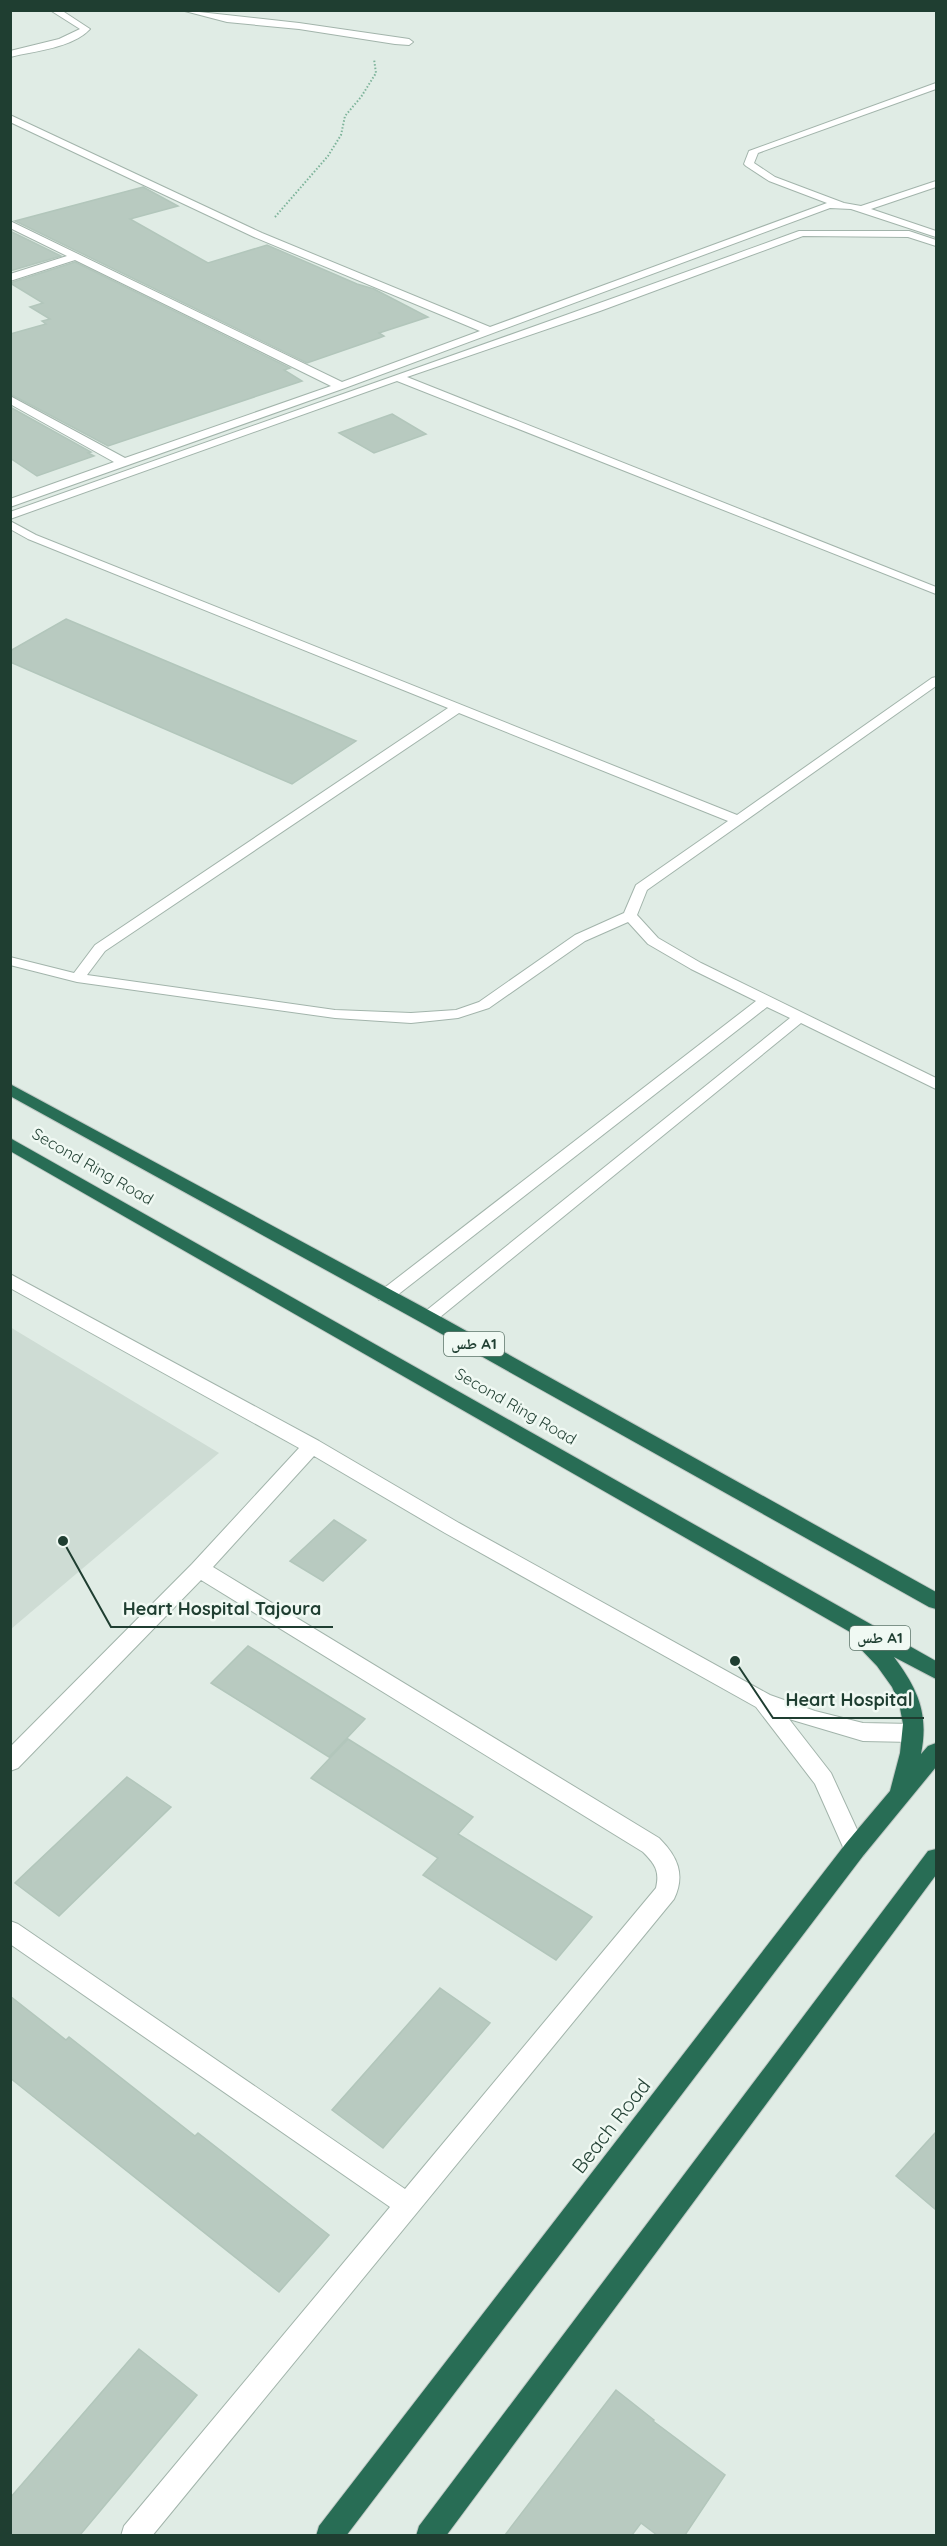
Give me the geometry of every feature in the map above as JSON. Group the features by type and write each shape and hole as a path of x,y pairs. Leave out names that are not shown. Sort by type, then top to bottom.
{"highway":[{"name":"Second Ring Road","path":"10,1089 428,1318 936,1601"},
{"name":"Second Ring Road","path":"10,1143 936,1671"},
{"path":"823,1605 871,1643 897,1677 913,1714 912,1747 900,1798"},
{"name":"Beach Road","path":"329,2535 855,1849 900,1798 936,1752"},
{"path":"429,2535 936,1858"}],"street":[{"path":"10,54 76,36 86,29 54,10"},
{"path":"185,10 203,16 298,26 377,41 409,42"},
{"path":"936,86 754,151 749,164 772,179 840,204 936,234"},
{"path":"10,118 258,235 491,331"},
{"path":"862,209 936,184"},
{"path":"10,503 341,386 829,205 840,204"},
{"path":"10,224 341,386"},
{"path":"10,278 76,256"},
{"path":"10,399 125,463"},
{"path":"10,1280 312,1446 452,1528 763,1701 813,1719 863,1732 912,1734"},
{"path":"10,1762 199,1569 312,1446"},
{"path":"134,2535 666,1892 671,1875 665,1858 651,1845 199,1569"},
{"path":"763,1701 824,1779 855,1849"},
{"path":"10,1931 407,2205"}],"lane":[{"path":"10,516 397,376 596,309 802,233 909,234 936,243"},
{"path":"397,376 936,591"},
{"path":"10,524 32,537 456,709 738,820"},
{"path":"10,961 77,978 335,1014 411,1018 458,1014 484,1005 580,938 630,916 641,888 936,681"},
{"path":"77,978 100,948 456,709"},
{"path":"630,916 653,941 696,966 936,1084"},
{"path":"385,1296 766,1000"},
{"path":"428,1318 800,1017"}],"path":[{"path":"258,235 307,183 341,135 345,116 361,97 376,73 373,62 377,41"}],"shaded area":[{"path":"10,1327 219,1453 11,1629 10,1629"}],"building":[{"path":"143,187 178,206 130,219 208,263 267,245 357,284 374,289 428,317 379,333 384,336 307,363 15,221"},
{"path":"10,231 61,256 10,271"},
{"path":"75,262 290,368 284,370 302,381 108,446 10,394 10,334 46,324 42,321 50,319 30,307 43,303 10,283"},
{"path":"10,407 91,452 88,453 94,456 37,476 10,458"},
{"path":"392,414 426,434 374,453 339,433"},
{"path":"66,619 356,741 292,784 10,662 10,651"},
{"path":"334,1520 366,1540 323,1581 290,1561"},
{"path":"248,1646 365,1719 329,1757 211,1683"},
{"path":"348,1739 473,1817 458,1834 592,1917 556,1960 423,1875 438,1858 311,1778"},
{"path":"127,1777 171,1807 59,1916 15,1883"},
{"path":"440,1988 490,2023 383,2148 332,2110"},
{"path":"10,1996 66,2040 69,2037 195,2136 198,2133 329,2235 279,2292 10,2078"},
{"path":"936,2132 936,2210 896,2176"},
{"path":"139,2349 197,2395 80,2535 10,2535 10,2498"},
{"path":"616,2390 725,2475 685,2535 657,2535 641,2523 632,2535 505,2535"}],"place":[{"name":"Heart Hospital Tajoura","path":"63,1541"},
{"name":"Heart Hospital","path":"735,1661"}]}
